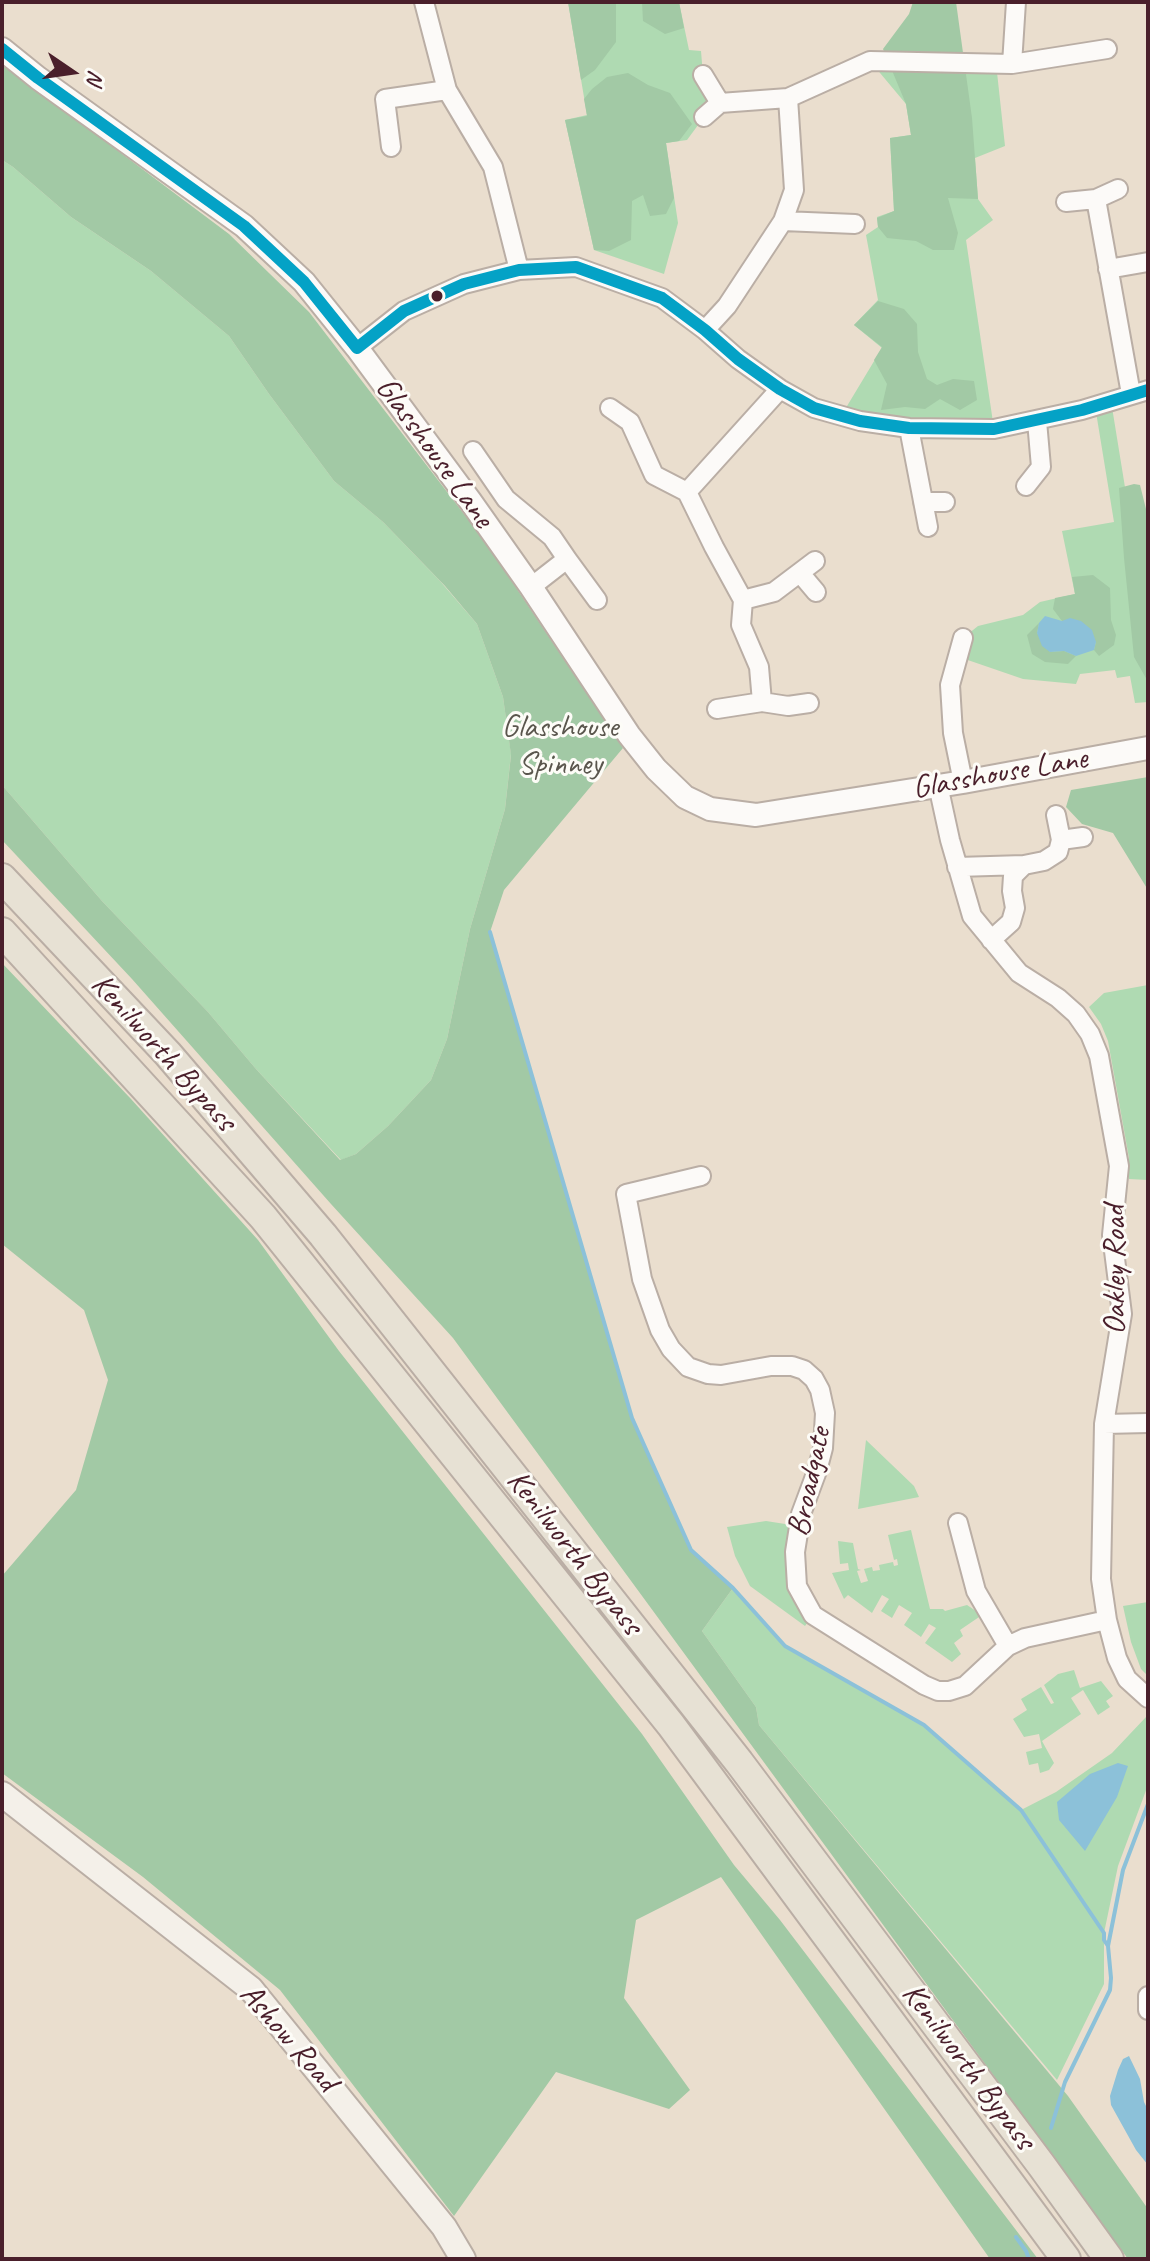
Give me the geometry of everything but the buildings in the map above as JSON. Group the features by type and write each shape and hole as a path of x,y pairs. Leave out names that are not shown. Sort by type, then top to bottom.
{"highway":[{"name":"Kenilworth Bypass","path":"2,878 168,1054 323,1235 739,1762 1109,2259"},
{"name":"Kenilworth Bypass","path":"2,932 263,1217 652,1700 1066,2259"}],"main road":[{"name":"Ashow Road","path":"2,1794 251,1989 444,2227 463,2259"}],"street":[{"path":"424,2 447,90 493,167 519,270"},
{"path":"1012,64 1016,2"},
{"name":"Glasshouse Lane","path":"2,49 244,226 304,282 357,348 531,587 629,735 656,769 685,797 710,809 756,815 1148,748"},
{"path":"704,117 720,103 788,98 870,61 1012,64 1107,49"},
{"path":"703,75 720,103"},
{"path":"391,147 385,99 447,90"},
{"path":"705,330 727,306 783,221 794,190 788,98"},
{"path":"1066,202 1096,199 1118,189"},
{"path":"357,348 404,311 464,284 519,270 576,267 662,298 738,359 780,389 814,408 860,421 909,428 994,429 1037,421 1139,392 1108,269 1096,199"},
{"path":"783,221 855,224"},
{"path":"1108,269 1148,262"},
{"path":"687,492 780,389"},
{"path":"610,408 630,422 654,475 687,492 743,600 741,625 759,667 762,702"},
{"path":"1026,486 1041,467 1037,421"},
{"path":"909,428 928,527"},
{"name":"Glasshouse Lane","path":"473,451 506,499 552,537 597,600"},
{"path":"1041,467 1058,476"},
{"path":"923,502 945,502"},
{"path":"531,587 567,559"},
{"path":"743,600 774,592 807,567 816,592"},
{"path":"963,638 950,685 953,733 963,782"},
{"path":"717,709 762,702 788,706 809,703"},
{"name":"Oakley Road","path":"938,785 972,916 1019,973 1058,998 1076,1014 1090,1034 1099,1056 1119,1166 1112,1235 1122,1314 1104,1424 1101,1579 1117,1658 1127,1679 1148,1698"},
{"path":"957,867 1024,865 1044,861 1058,852 1061,840 1056,815"},
{"path":"1061,840 1083,837"},
{"path":"985,933 1011,922 1015,908 1013,876 1024,865"},
{"name":"Broadgate","path":"701,1176 626,1194 642,1279 651,1308 671,1349 688,1367 721,1375 771,1366 792,1366 804,1370 820,1390 825,1413 823,1448 801,1514 795,1552 797,1586 813,1615 938,1691 965,1686 1008,1646 1025,1638 1107,1620"},
{"path":"1104,1424 1148,1423"},
{"path":"958,1523 976,1591 1008,1646"},
{"path":"1148,1996 1148,2010"}],"green space":[{"path":"568,2 679,2 689,50 701,51 703,75 720,103 704,117 687,140 666,143 678,223 664,274 594,250 565,120 587,115"},
{"path":"568,2 616,2 616,42 595,70 581,80"},
{"path":"642,2 679,2 684,28 665,34 643,21"},
{"path":"913,2 956,2 972,118 978,199 948,198 958,233 954,250 933,250 916,241 887,238 878,227 877,218 894,211 890,138 911,135 906,104 883,49 909,14"},
{"path":"870,61 996,63 1005,146 975,158 978,199 993,220 966,240 994,429 841,416 882,348 854,325 878,300 866,235 878,227 877,217 894,211 890,138 911,135 906,104"},
{"name":"Glasshouse Spinney","path":"2,64 229,234 309,312 487,544 623,748 504,890 490,932 632,1418 691,1550 733,1588 702,1631 756,1707 759,1725 1068,2096 1148,2209 1148,2259 1128,2259 453,1338 132,979 2,840 2,785 102,901 208,1012 340,1160 356,1154 388,1126 431,1080 447,1039 470,929 505,809 511,755 503,697 477,624 445,586 383,522 334,481 229,336 151,271 71,217 2,160"},
{"path":"628,73 670,93 692,124 679,141 666,143 674,198 666,214 650,216 643,195 632,201 631,240 609,251 594,250 565,120 587,116 584,99 592,89 607,77"},
{"path":"2,160 71,217 151,271 229,336 334,481 383,522 477,624 503,697 511,754 505,809 470,929 447,1039 431,1080 388,1126 356,1154 341,1160 208,1012 102,901 2,785"},
{"path":"878,301 904,309 917,324 918,352 927,379 937,385 953,379 974,381 977,400 960,410 940,399 925,409 905,407 881,410 887,384 874,360 882,347 854,325"},
{"path":"1111,401 1148,629 1148,702 1135,703 1130,676 1117,678 1115,670 1080,674 1076,684 1023,679 959,657 963,638 978,626 1023,615 1040,602 1075,594 1062,531 1114,522 1095,406"},
{"path":"1140,485 1148,517 1147,680 1134,657 1119,488"},
{"path":"1093,575 1110,588 1111,620 1116,635 1114,645 1099,656 1094,650 1096,642 1062,621 1053,609 1055,598 1075,594 1072,577"},
{"path":"1039,623 1037,633 1050,652 1064,651 1076,656 1068,664 1045,662 1032,654 1027,635"},
{"path":"1148,777 1148,890 1113,833 1082,824 1066,807 1071,790"},
{"path":"2,963 131,1099 258,1240 339,1351 642,1734 734,1865 780,1920 1038,2259 990,2259 721,1877 636,1920 624,1998 690,2090 669,2109 556,2072 454,2216 280,1990 143,1877 2,1773 2,1576 76,1490 108,1380 84,1310 2,1244"},
{"path":"1148,985 1148,1180 1129,1179 1129,1158 1108,1041 1089,1007 1104,993"},
{"path":"866,1440 914,1486 919,1497 858,1509"},
{"path":"766,1521 798,1526 795,1552 813,1615 805,1626 750,1586 735,1556 727,1527"},
{"path":"911,1530 930,1609 945,1611 967,1605 982,1615 960,1630 963,1636 954,1643 961,1654 952,1662 925,1643 936,1628 929,1624 921,1637 904,1625 912,1613 899,1605 892,1618 881,1611 889,1599 882,1595 872,1613 848,1595 844,1599 832,1573 849,1570 848,1563 840,1564 838,1541 853,1543 858,1569 861,1570 857,1571 861,1583 868,1581 864,1569 872,1567 873,1571 880,1570 879,1565 893,1562 894,1566 898,1565 888,1535"},
{"path":"733,1588 785,1646 924,1725 1021,1810 1056,1792 1112,1753 1148,1718 1148,1785 1118,1866 1104,1933 1104,1984 1057,2080 759,1725 756,1707 702,1631"},
{"path":"1148,1602 1148,1676 1141,1669 1131,1642 1123,1606"},
{"path":"1074,1670 1080,1688 1101,1681 1113,1696 1106,1701 1110,1707 1098,1715 1083,1690 1071,1698 1081,1714 1042,1741 1054,1763 1049,1770 1040,1773 1038,1763 1029,1765 1026,1752 1042,1748 1039,1734 1024,1737 1013,1719 1027,1710 1021,1699 1041,1687 1051,1704 1054,1703 1044,1685 1058,1674"}],"water":[{"path":"1045,616 1062,621 1070,618 1081,621 1092,630 1096,642 1094,650 1076,656 1064,651 1050,652 1042,646 1037,633 1039,623"},
{"path":"1118,1763 1128,1766 1117,1797 1085,1851 1059,1820 1057,1802 1090,1774"},
{"path":"1129,2056 1140,2079 1148,2110 1148,2165 1111,2105 1110,2096 1118,2070 1123,2059"}],"waterway":[{"path":"490,932 632,1418 691,1550 733,1588 785,1646 924,1725 1021,1810 1104,1933 1108,1946"},
{"path":"1051,2128 1065,2082 1110,1990 1108,1946 1123,1870 1148,1804"},
{"path":"1016,2237 1029,2259"}],"transit line":[{"path":"2,49 244,226 304,282 357,348 404,311 464,284 519,270 576,267 662,298 780,389 814,408 860,421 909,428 994,429 1082,410 1148,390"}]}
